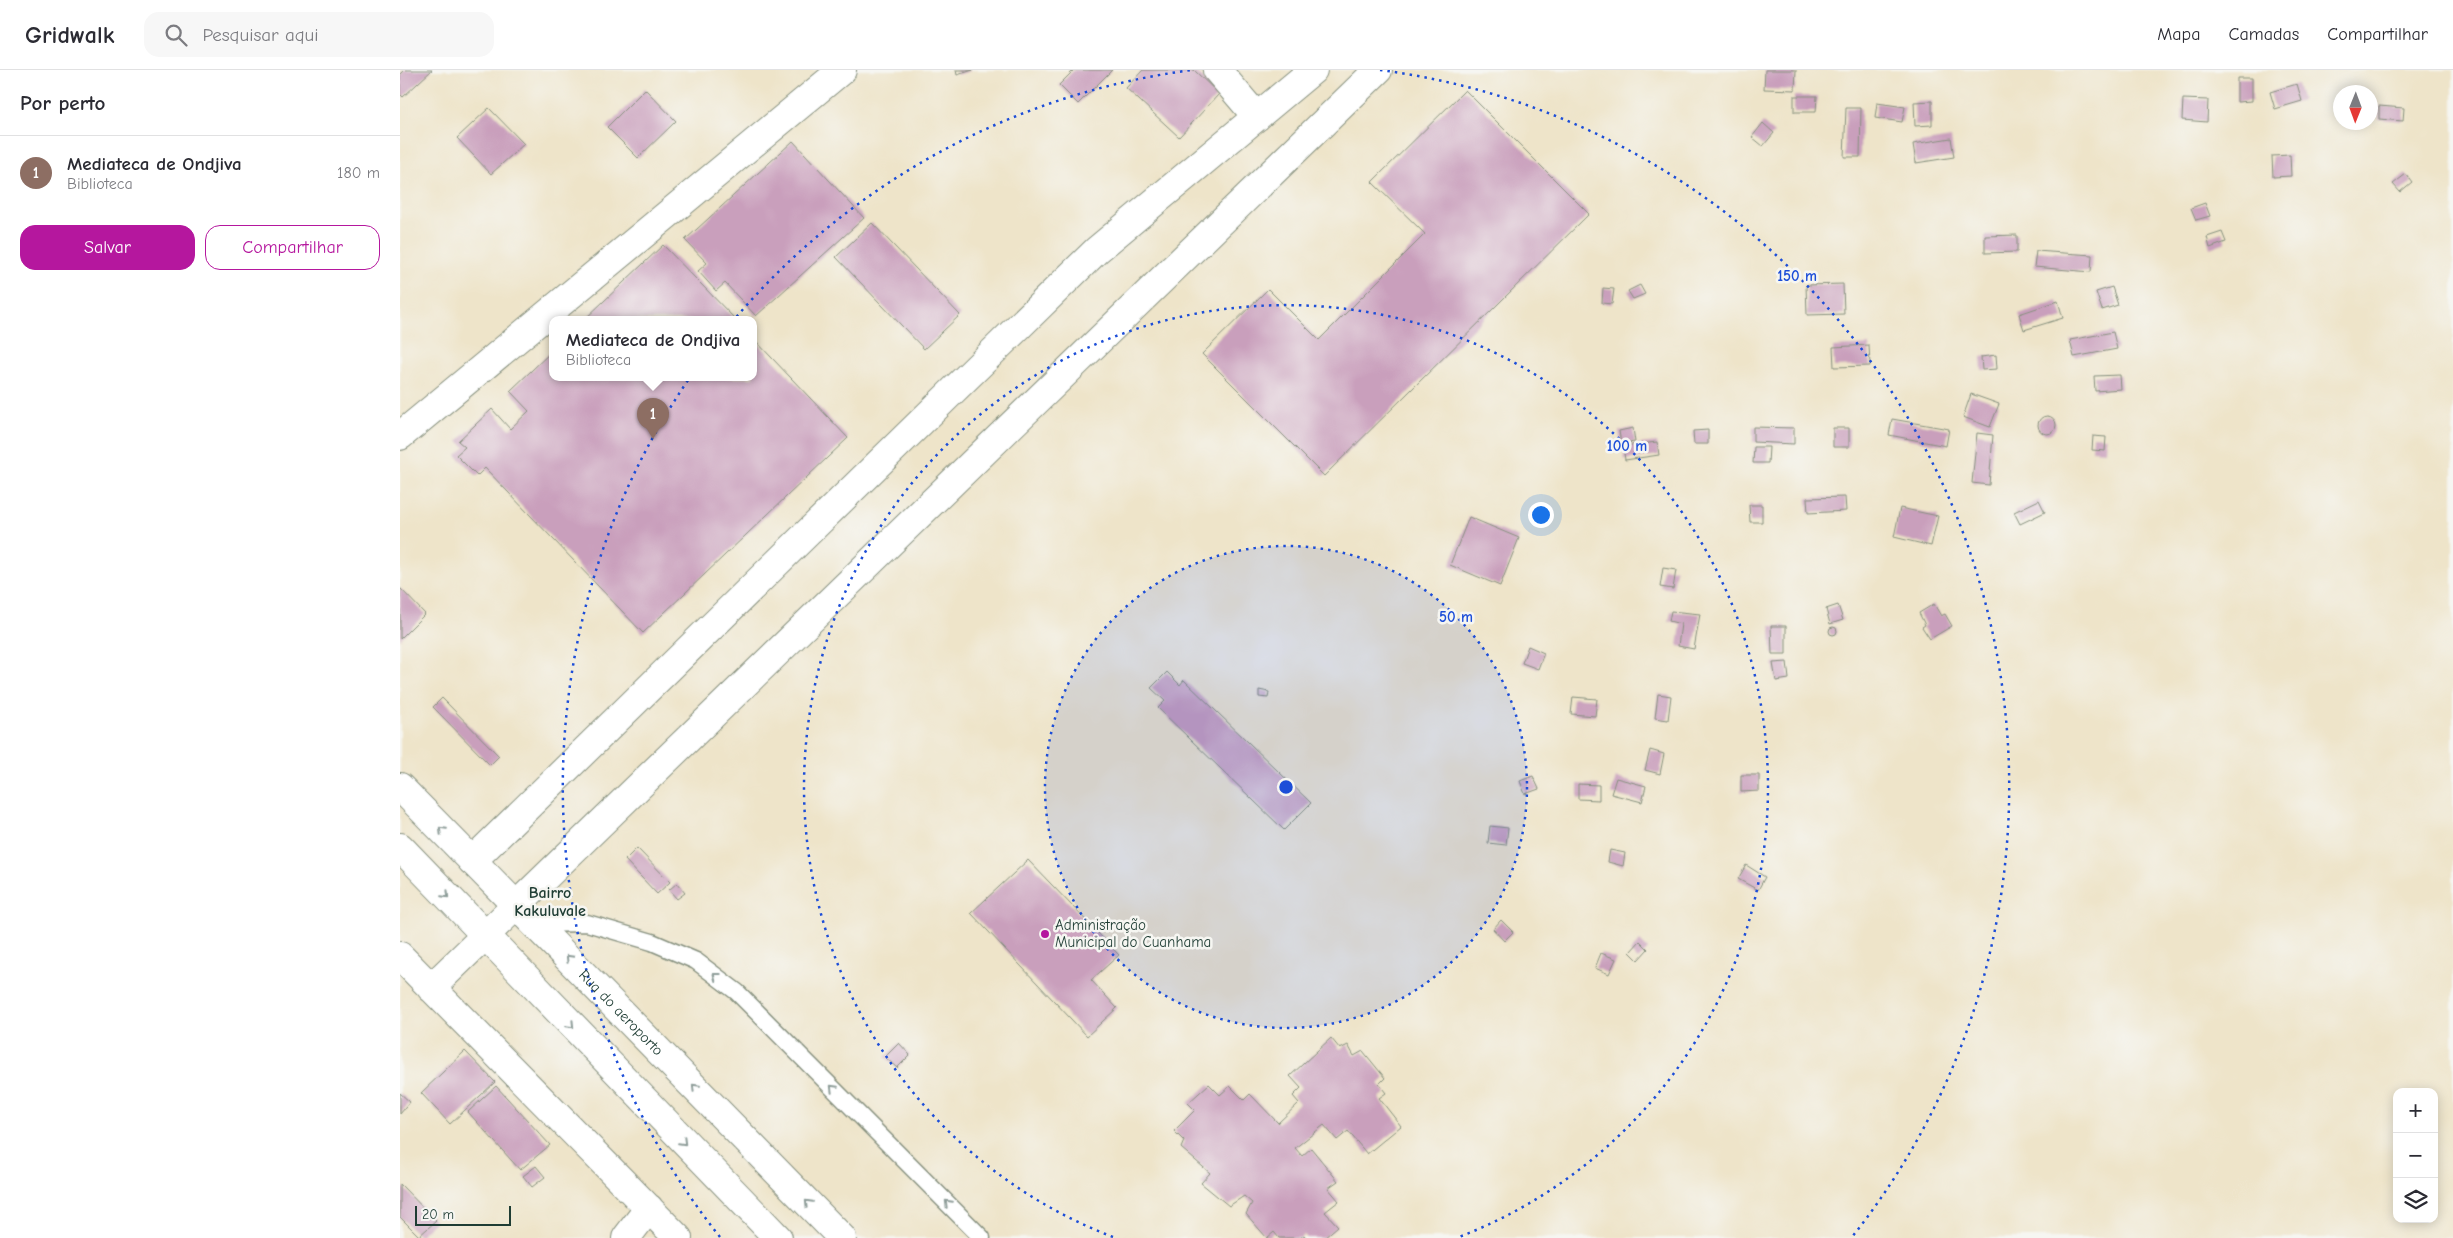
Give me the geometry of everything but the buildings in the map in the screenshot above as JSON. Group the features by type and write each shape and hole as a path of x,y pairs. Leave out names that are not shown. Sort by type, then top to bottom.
{"street":[{"path":"400,436 842,70"},
{"path":"1216,70 1257,117"},
{"path":"472,861 1097,250 1313,70"},
{"path":"431,988 486,936 526,915 1378,70"},
{"name":"Rua do aeroporto","path":"400,788 842,1238"},
{"path":"400,847 778,1238"},
{"path":"400,956 678,1238"},
{"path":"626,1238 649,1208"}],"lane":[{"path":"526,915 587,923 652,942 696,961 737,992 982,1238"}],"place":[{"name":"Mediateca de Ondjiva","path":"653,439"},
{"name":"Administração Municipal do Cuanhama","path":"1045,934"}],"district":[{"name":"Bairro Kakuluvale","path":"550,901"}]}
